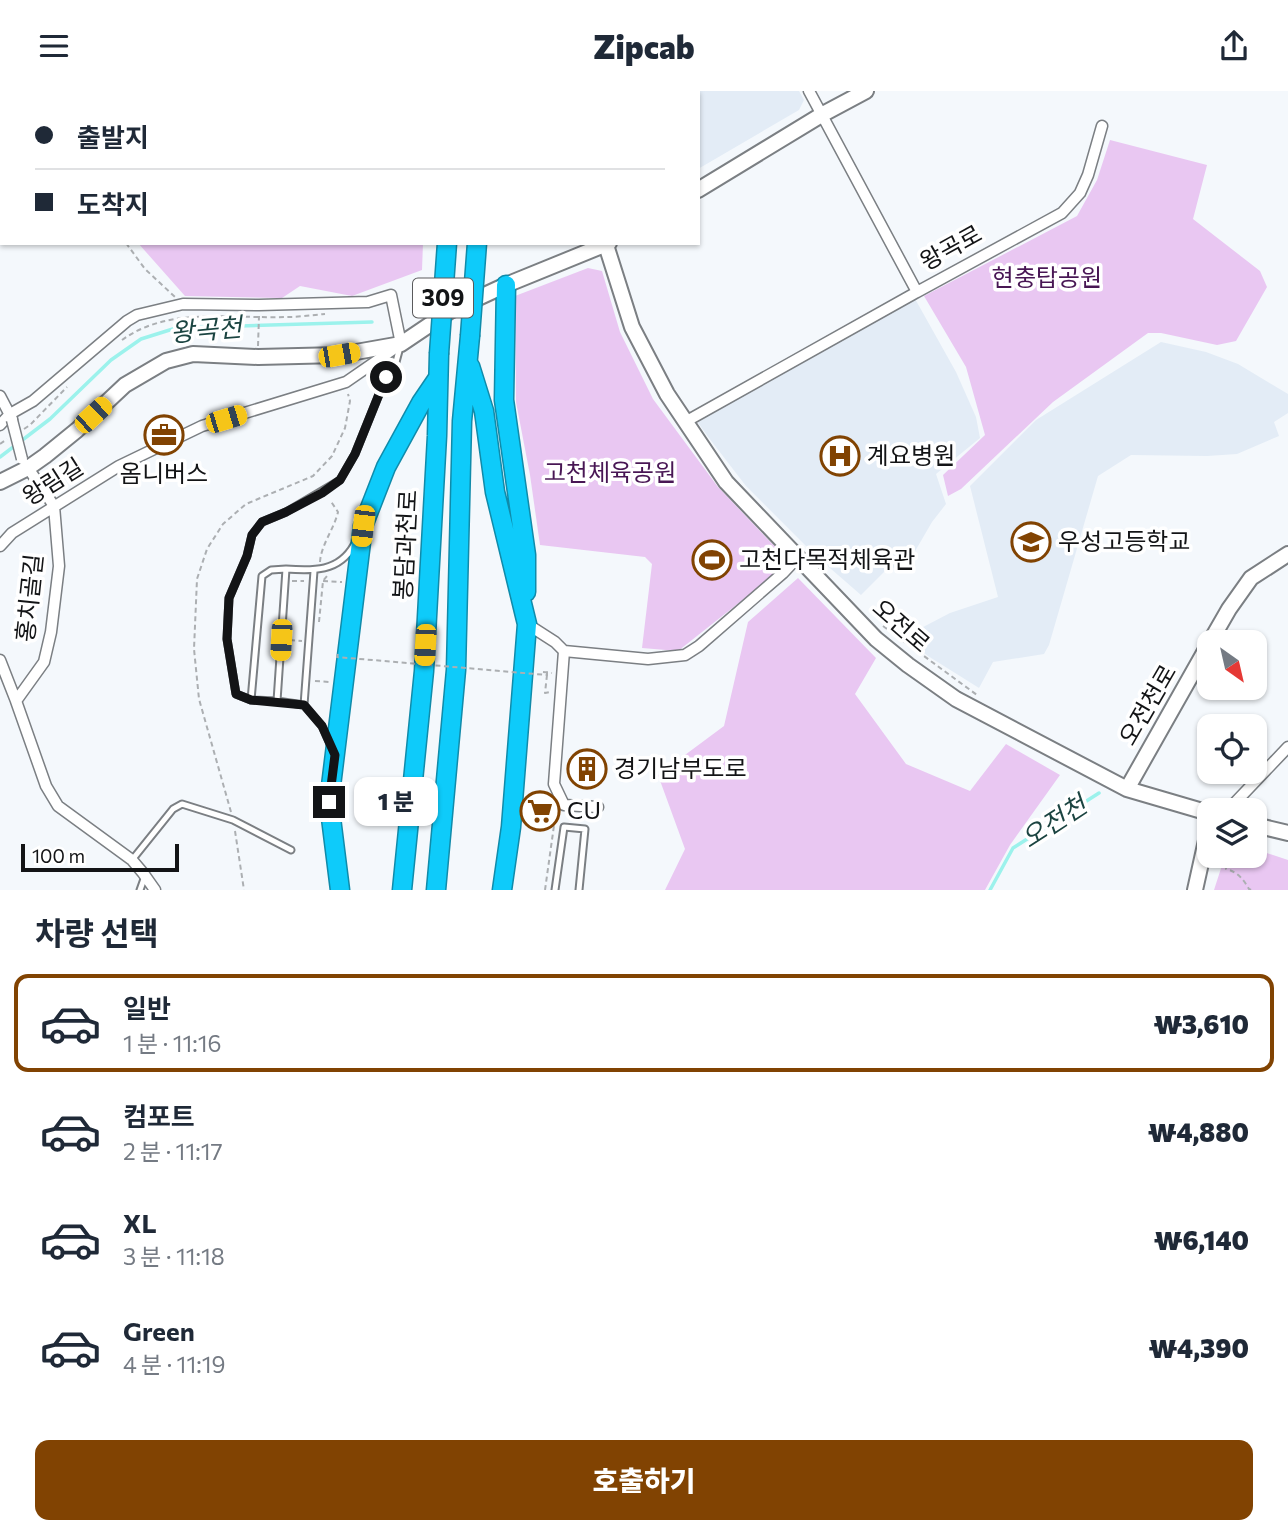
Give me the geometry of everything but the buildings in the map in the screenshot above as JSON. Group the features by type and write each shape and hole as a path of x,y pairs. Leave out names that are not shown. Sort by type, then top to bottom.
{"highway":[{"name":"봉담과천로","path":"401,890 424,671 447,245"},
{"name":"309","path":"436,890 456,670 462,421 477,245"},
{"path":"502,890 512,814 527,624 526,555 504,400 506,285"},
{"path":"468,359 484,411 495,492 527,624"},
{"path":"340,890 329,802 363,526 386,467 438,378"}],"street":[{"name":"왕곡로","path":"809,91 917,292 1062,213 1080,193 1102,126"},
{"path":"700,189 822,114 866,91"},
{"path":"0,482 77,430 125,385 166,361 193,354 339,355 401,344 450,311 605,245"},
{"name":"오전로","path":"607,245 632,327 685,422 726,482 876,639 956,699 1127,789 1197,809"},
{"path":"685,422 917,292"},
{"path":"0,425 33,401 127,321 137,315 183,304 368,302 391,295 401,344"},
{"name":"왕림길","path":"0,546 12,533 119,465 202,426 346,382 401,344"},
{"name":"홍치골길","path":"0,396 11,417 25,463 54,506 59,566 51,632 44,662 16,701"},
{"name":"오전천로","path":"1217,630 1251,577 1288,554"},
{"path":"527,624 565,651 648,659 685,655 699,646 798,557"},
{"path":"565,651 554,785 564,804 598,807"},
{"name":"홍치골길","path":"0,660 46,786 58,806 132,860 155,890"},
{"name":"오전천로","path":"1127,789 1197,666"},
{"path":"1239,798 1288,747"},
{"path":"1267,828 1288,833"},
{"path":"1195,890 1200,868"}],"lane":[{"path":"304,705 251,700 236,694 227,639 229,598 247,556 252,535 262,522 322,493 340,480 355,454 381,389 396,362 401,344"},
{"path":"251,700 262,576 271,570 314,571 341,562 351,550 363,526"},
{"path":"277,701 286,569"},
{"path":"314,571 304,705 322,726 335,755"},
{"path":"132,860 173,809 182,804 233,820 291,850"},
{"path":"555,890 564,827 585,829 579,890"},
{"path":"140,890 145,876"}],"path":[{"path":"127,245 145,269 183,304"},
{"path":"258,356 259,305"},
{"path":"244,890 233,820 199,699 194,649 197,579 207,549 223,524 246,504 313,476 332,456 345,428 349,401 346,382"},
{"path":"318,630 323,581 327,576 320,560 338,512 330,500"},
{"path":"883,627 982,699"},
{"path":"338,654 337,657 547,675"},
{"path":"551,683 550,693 545,693 547,675 547,669 543,672 553,673"},
{"path":"304,696 312,695 314,681"},
{"path":"529,797 549,798"},
{"path":"545,890 557,803"},
{"path":"1226,868 1242,877 1250,890"}],"shaded area":[{"path":"700,91 799,91 804,100 799,110 700,168"},
{"name":"계요병원","path":"914,297 956,372 976,417 980,438 936,474 946,504 907,565 887,569 861,595 815,555 746,486 696,420"},
{"name":"우성고등학교","path":"1161,342 1206,352 1238,364 1288,394 1288,413 1274,422 1279,436 1237,454 1131,455 1098,476 1049,645 1044,654 993,662 979,688 928,656 904,637 950,613 998,597 970,486 1036,420"}],"green space":[{"name":"현충탑공원","path":"1110,140 1207,165 1193,219 1260,271 1267,287 1236,341 1217,345 1161,333 1148,333 1053,402 961,489 948,496 943,475 985,435 966,367 924,296 1077,216 1097,180"},
{"path":"140,245 423,245 422,270 352,296 300,286 282,298 185,296"},
{"name":"고천체육공원","path":"588,268 602,271 620,332 653,399 718,487 780,552 779,571 678,651 642,648 652,564 645,557 540,545 516,402 515,296"},
{"path":"798,578 876,658 855,694 906,764 970,791 1006,744 1060,775 1010,845 985,890 665,890 685,849 658,775 724,726 748,622"},
{"path":"1267,853 1288,860 1288,890 1214,890 1221,868 1267,868"}],"waterway":[{"name":"왕곡천","path":"0,457 50,419 111,360 141,339 176,328 372,322"},
{"name":"오전천","path":"990,890 1013,848 1099,793"}],"place":[{"name":"옴니버스","path":"164,435"},
{"name":"계요병원","path":"840,456"},
{"name":"우성고등학교","path":"1031,542"},
{"name":"고천다목적체육관","path":"712,560"},
{"name":"경기남부도로","path":"587,769"},
{"name":"CU","path":"540,811"}],"route":[{"path":"329,802 335,755 322,726 304,705 251,700 236,694 227,639 229,598 247,556 252,535 262,522 322,493 340,480 355,454 386,377"}]}
